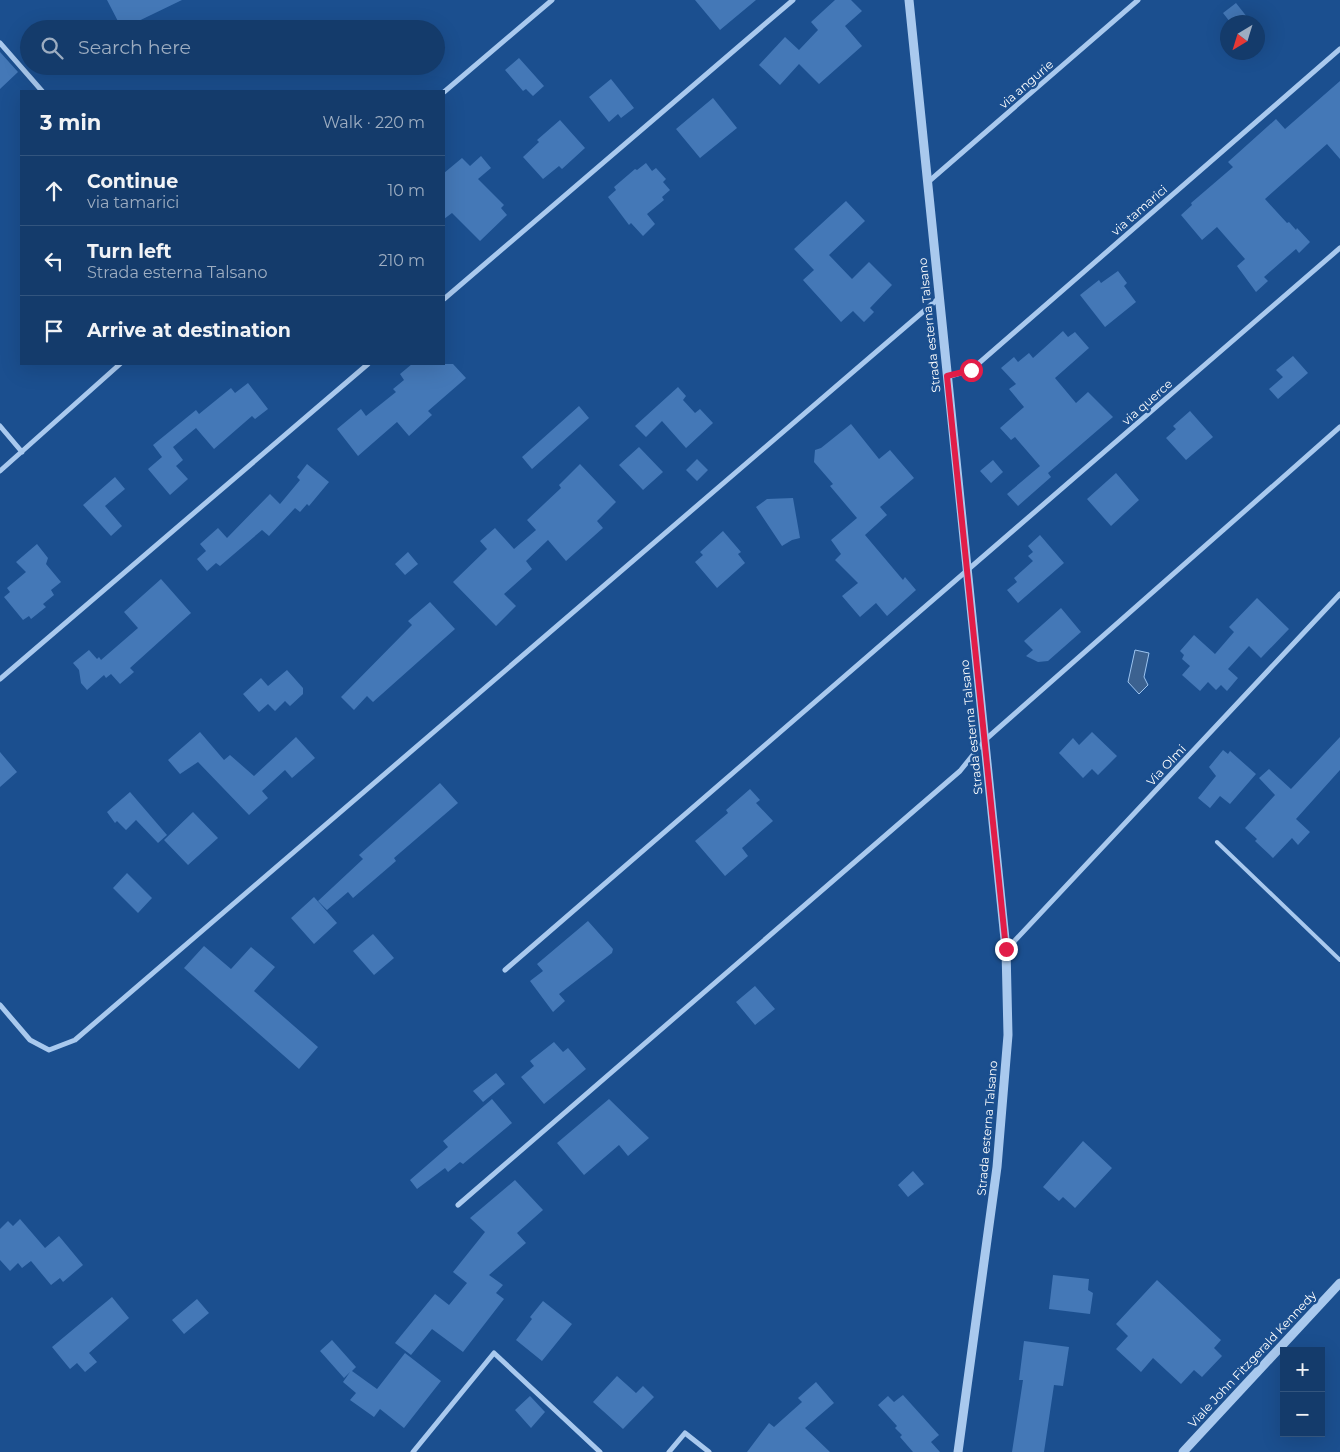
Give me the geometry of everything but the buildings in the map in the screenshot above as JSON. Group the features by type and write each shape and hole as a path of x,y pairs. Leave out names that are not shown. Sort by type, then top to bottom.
{"street":[{"path":"445,91 552,0"},
{"path":"445,298 793,0"},
{"name":"Strada esterna Talsano","path":"909,0 1006,949 1008,1036 997,1167 958,1452"},
{"name":"via angurie","path":"927,184 1138,0"},
{"path":"0,44 20,66"},
{"name":"via tamarici","path":"947,376 971,370 1340,49"},
{"path":"28,75 41,90"},
{"name":"via querce","path":"505,970 1340,248"},
{"path":"0,1004 30,1040 49,1050 75,1040 938,298"},
{"path":"0,471 119,365"},
{"path":"0,679 367,365"},
{"path":"0,426 22,452"},
{"path":"458,1205 960,771 985,740 1340,428"},
{"name":"Via Olmi","path":"1006,949 1340,594"},
{"name":"Viale John Fitzgerald Kennedy","path":"1183,1452 1340,1283"},
{"path":"413,1452 494,1353 600,1452"},
{"path":"669,1452 685,1433 709,1452"}],"lane":[{"path":"1217,842 1340,960"}],"water":[{"path":"1135,650 1149,653 1144,677 1148,685 1139,694 1128,682"}],"route":[{"path":"971,370 947,376 1006,949"}]}
